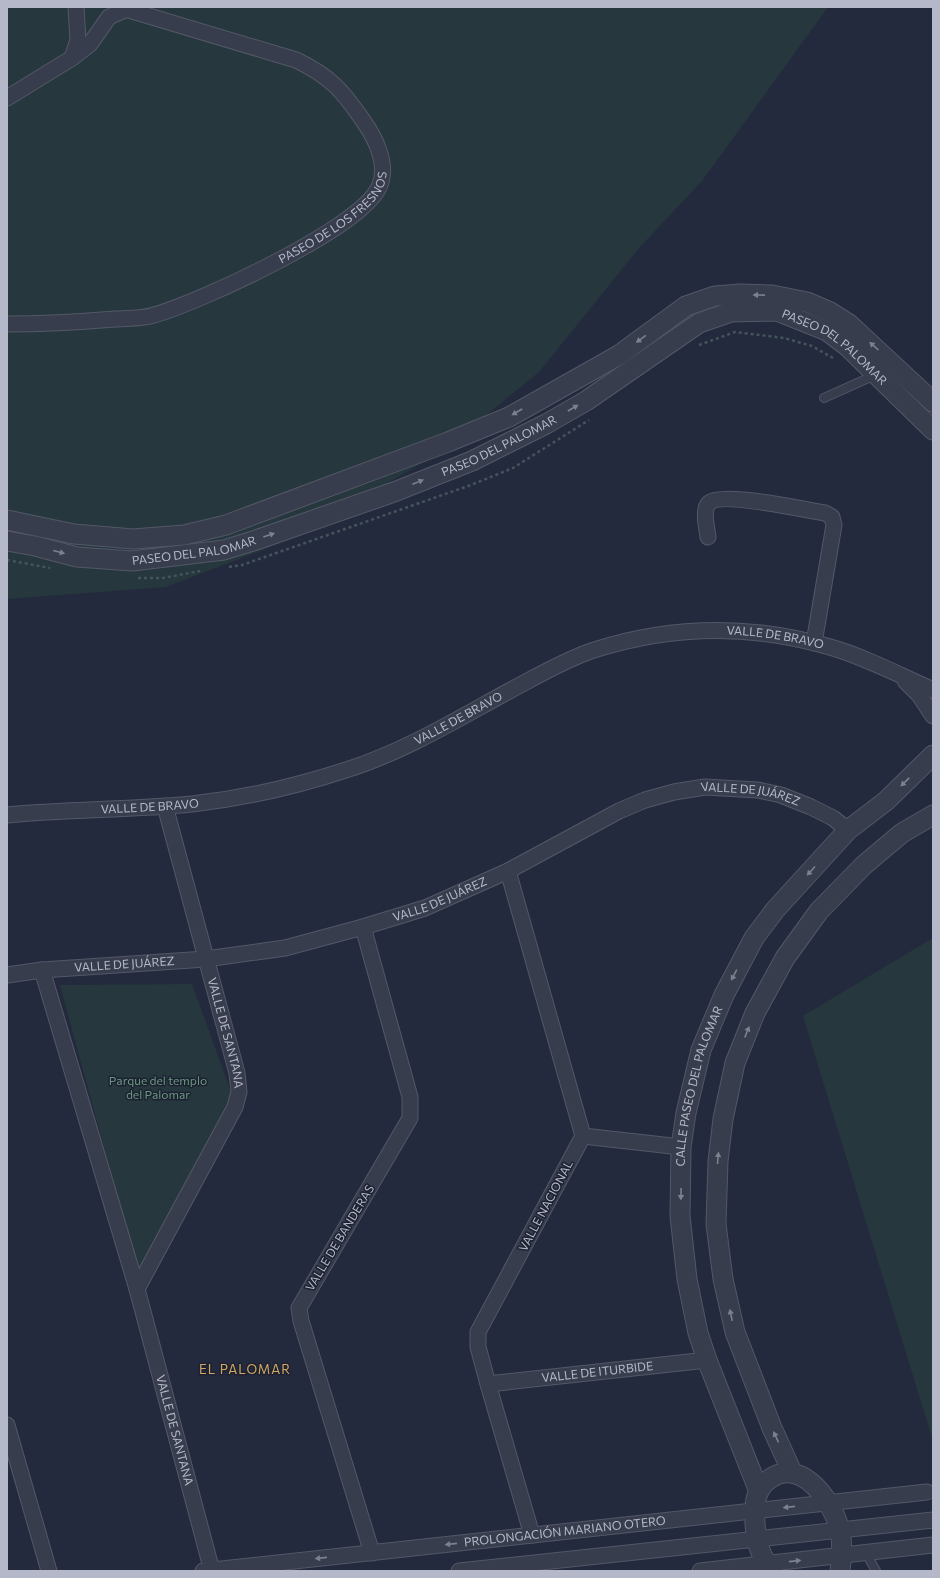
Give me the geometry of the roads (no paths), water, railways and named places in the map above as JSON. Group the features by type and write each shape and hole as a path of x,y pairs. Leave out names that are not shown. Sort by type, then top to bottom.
{"street":[{"path":"72,58 78,40 76,7"},
{"path":"7,98 72,58 90,44 109,17 123,8"},
{"name":"PASEO DE LOS FRESNOS","path":"7,324 58,324 153,316 212,294 284,258 354,216 371,199 380,186 382,170 380,154 374,139 353,105 336,85 318,71 296,60 123,8"},
{"name":"PASEO DEL PALOMAR","path":"7,520 74,534 133,539 184,535 226,525 509,417 619,355 686,306 715,296 740,294 772,295 807,302 830,312 849,324 933,402"},
{"name":"PASEO DEL PALOMAR","path":"7,541 35,546 77,557 132,561 224,550 394,492 472,461 546,424 586,400 699,323 731,312 753,310 777,311 827,331 847,346 877,374 933,430"},
{"path":"619,355 631,370"},
{"path":"382,466 394,492"},
{"path":"708,537 706,509 709,503 718,499 752,501 825,513 832,517 834,525 814,643"},
{"path":"35,546 39,527"},
{"name":"VALLE DE BRAVO","path":"7,815 90,809 165,806 250,796 290,787 351,768 449,724 558,666 592,651 630,640 683,631 711,629 763,632 814,643 870,661 933,690"},
{"name":"VALLE DE BRAVO","path":"899,675 919,695 933,716"},
{"name":"CALLE PASEO DEL PALOMAR","path":"758,1489 707,1360 698,1333 687,1279 680,1216 681,1147 686,1112 701,1050 724,995 754,938 776,910 848,830 886,801 933,755"},
{"name":"VALLE DE JUÁREZ","path":"7,975 42,970 206,959 285,948 363,927 425,908 508,871 619,811 645,800 674,792 705,787 758,790 781,795 811,807 832,818 848,830"},
{"name":"VALLE DE SANTANA","path":"136,1289 235,1107 240,1092 237,1073 165,806"},
{"path":"792,1472 772,1428 735,1332 723,1279 716,1224 718,1161 723,1119 735,1063 758,1006 785,958 819,911 864,865 902,834 933,815"},
{"path":"508,871 583,1136 681,1147"},
{"name":"VALLE DE BANDERAS","path":"363,927 410,1097 410,1118 299,1308 301,1321 372,1553"},
{"name":"VALLE DE SANTANA","path":"42,970 136,1289 209,1571"},
{"name":"VALLE NACIONAL","path":"532,1535 478,1347 478,1332 583,1136"},
{"name":"VALLE DE ITURBIDE","path":"488,1384 707,1360"},
{"path":"7,1425 49,1571"},
{"path":"770,1567 762,1557 756,1539 754,1511 758,1489 775,1475 792,1472 802,1476 813,1485 827,1503 840,1530 841,1563"},
{"name":"PROLONGACIÓN MARIANO OTERO","path":"209,1571 927,1492"},
{"path":"459,1571 933,1520"},
{"path":"700,1571 841,1563 866,1553 933,1545"}],"lane":[{"path":"824,398 877,374 891,362"},
{"path":"866,1553 876,1571"}],"district":[{"name":"EL PALOMAR","path":"245,1369"}],"park label":[{"name":"Parque del templo del Palomar","path":"158,1088"}]}
